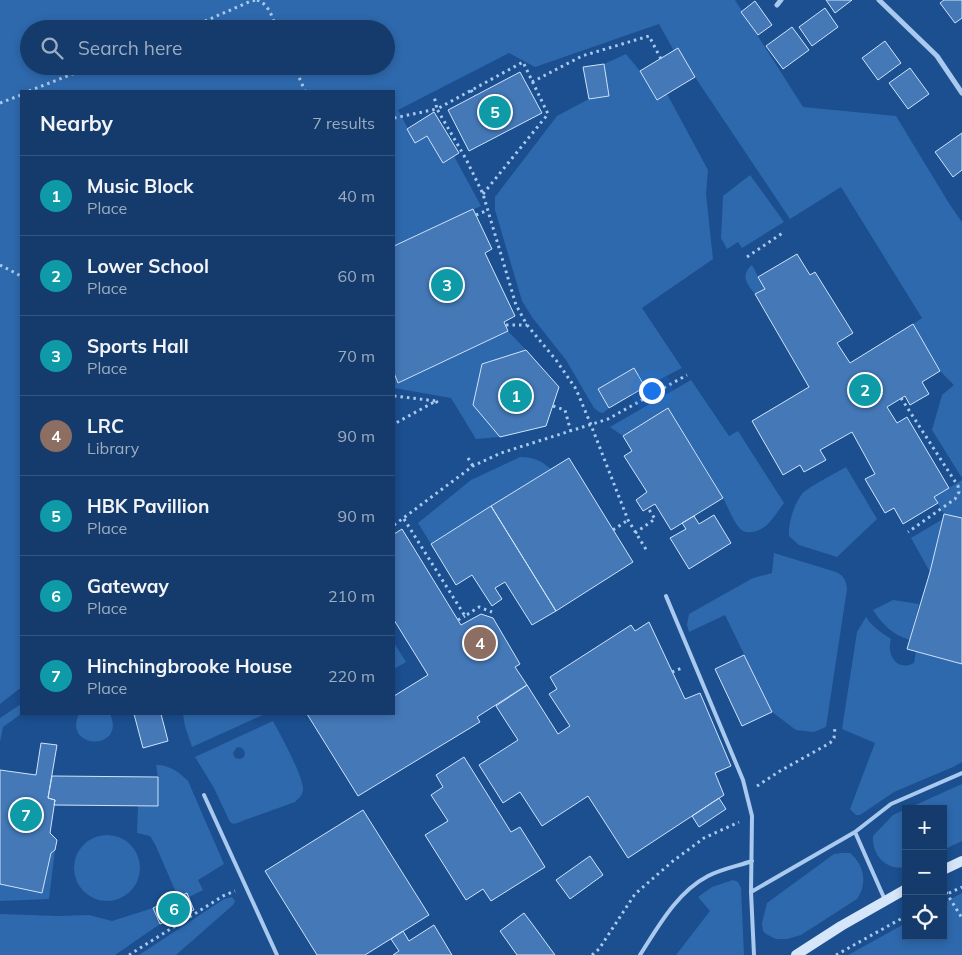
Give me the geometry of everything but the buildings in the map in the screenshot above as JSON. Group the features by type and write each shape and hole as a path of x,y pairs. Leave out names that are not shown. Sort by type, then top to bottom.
{"street":[{"path":"879,0 937,56 962,93"},
{"path":"947,868 962,861"},
{"path":"796,955 885,900 902,892"}],"lane":[{"path":"666,596 743,780 752,816 751,892 754,955"},
{"path":"751,892 855,832 891,804 962,773"},
{"path":"204,795 277,955"},
{"path":"855,832 885,900"},
{"path":"640,955 656,930 690,887 709,876 752,861"}],"path":[{"path":"208,20 257,0 263,2 268,8 273,20"},
{"path":"532,82 582,56 649,36 661,58"},
{"path":"395,118 437,109 523,62 548,114 483,194"},
{"path":"32,90 70,75"},
{"path":"298,75 305,90"},
{"path":"472,90 475,96"},
{"path":"0,103 20,94"},
{"path":"434,96 437,109 466,159 483,194 516,305 527,325 556,360 576,389 628,520 647,551"},
{"path":"476,215 488,210"},
{"path":"747,257 784,232"},
{"path":"0,265 20,275"},
{"path":"506,325 527,325"},
{"path":"395,525 473,466 501,453 608,419 687,375"},
{"path":"395,396 436,401 439,405"},
{"path":"901,398 958,486 959,492 954,499 908,532"},
{"path":"395,423 436,401"},
{"path":"553,406 565,410 571,432"},
{"path":"468,458 473,466"},
{"path":"635,533 655,519 648,508"},
{"path":"404,519 464,616"},
{"path":"613,530 628,520"},
{"path":"458,620 479,607 492,612"},
{"path":"746,793 780,771 830,743 834,738 835,727"},
{"path":"592,955 636,894 673,861 704,838 752,816"},
{"path":"129,955 223,896 247,887"},
{"path":"947,894 962,887"},
{"path":"947,898 962,918"},
{"path":"836,955 902,918"}],"shaded area":[{"path":"0,0 735,0 803,107 896,116 962,222 962,478 932,430 942,395 954,385 940,371 913,324 922,318 841,187 790,219 678,49 674,51 659,24 535,67 509,53 398,110 415,142 427,136 443,162 454,156 481,206 395,246 395,90 20,90 19,689 0,704"},
{"path":"626,54 640,71 656,99 667,94 708,170 706,194 713,259 642,308 682,368 645,387 634,368 598,389 609,408 603,413 594,408 566,360 532,317 522,301 495,210 495,197 557,116 589,99 609,96 604,64"},
{"path":"750,175 784,222 742,248 738,242 727,249 721,238 723,196"},
{"path":"752,265 765,289 755,294 746,280 746,273"},
{"path":"508,331 526,350 473,405 500,437 476,439 451,398 395,388 395,375 399,383"},
{"path":"691,380 729,436 738,431 784,503 773,519 759,531 746,532 742,531 739,527 710,475 668,409 623,436 610,427"},
{"path":"520,457 536,460 551,469 431,544 418,523 471,480"},
{"path":"846,467 877,519 837,557 799,545 789,536 789,525 799,498 810,488"},
{"path":"962,480 962,518 944,514 934,497"},
{"path":"943,519 930,572 911,538"},
{"path":"774,553 836,572 843,577 846,583 847,589 826,727 814,732 796,730 772,712 725,615 689,632 687,625 689,614 753,578 772,573"},
{"path":"893,600 919,604 910,640 888,628 873,610"},
{"path":"866,617 874,627 891,639 890,651 898,664 908,665 914,663 916,651 962,664 962,762 894,792 860,815 856,815 850,809 875,743 842,729 857,632"},
{"path":"395,645 406,662 395,668"},
{"path":"20,705 20,715 3,727 0,742 0,718"},
{"path":"79,715 110,715 113,726 110,735 103,740 94,741 86,740 79,734 76,726"},
{"path":"183,715 263,715 192,747"},
{"path":"273,721 296,766 303,792 295,802 234,824 230,822 214,788 195,757","holes":["237,747 242,748 245,752 244,757 240,759 235,758 233,753"]},
{"path":"156,765 166,766 174,770 188,781 224,864 198,880 203,890 189,897 187,894 178,897 150,836 137,833 138,806 158,806"},
{"path":"962,784 962,841 947,848 947,805 915,805"},
{"path":"902,811 902,868 899,868 892,867 882,860 873,843 873,836 893,815"},
{"path":"107,835 119,838 130,845 137,856 140,868 137,880 130,891 119,898 107,901 95,898 84,891 77,880 74,868 77,856 84,845 95,838"},
{"path":"55,850 49,899 0,901 0,884 42,893 51,853"},
{"path":"850,853 855,858 863,874 863,887 857,899 801,935 787,939 776,939 766,934 763,931 762,923 767,903 834,854"},
{"path":"733,880 738,882 741,888 744,955 676,955 710,911 698,897 712,887"},
{"path":"962,893 962,955 848,955 902,925 902,940 947,940 947,901"},
{"path":"232,897 235,901 233,905 176,955 139,955 224,899"},
{"path":"153,908 160,924 115,955 0,955 0,914 89,915 112,921"}],"place":[{"name":"HBK Pavillion","path":"495,112"},
{"name":"Sports Hall","path":"447,285"},
{"name":"Lower School","path":"865,390"},
{"name":"Music Block","path":"516,396"},
{"name":"LRC","path":"480,643"},
{"name":"Hinchingbrooke House","path":"26,815"},
{"name":"Gateway","path":"174,909"}]}
